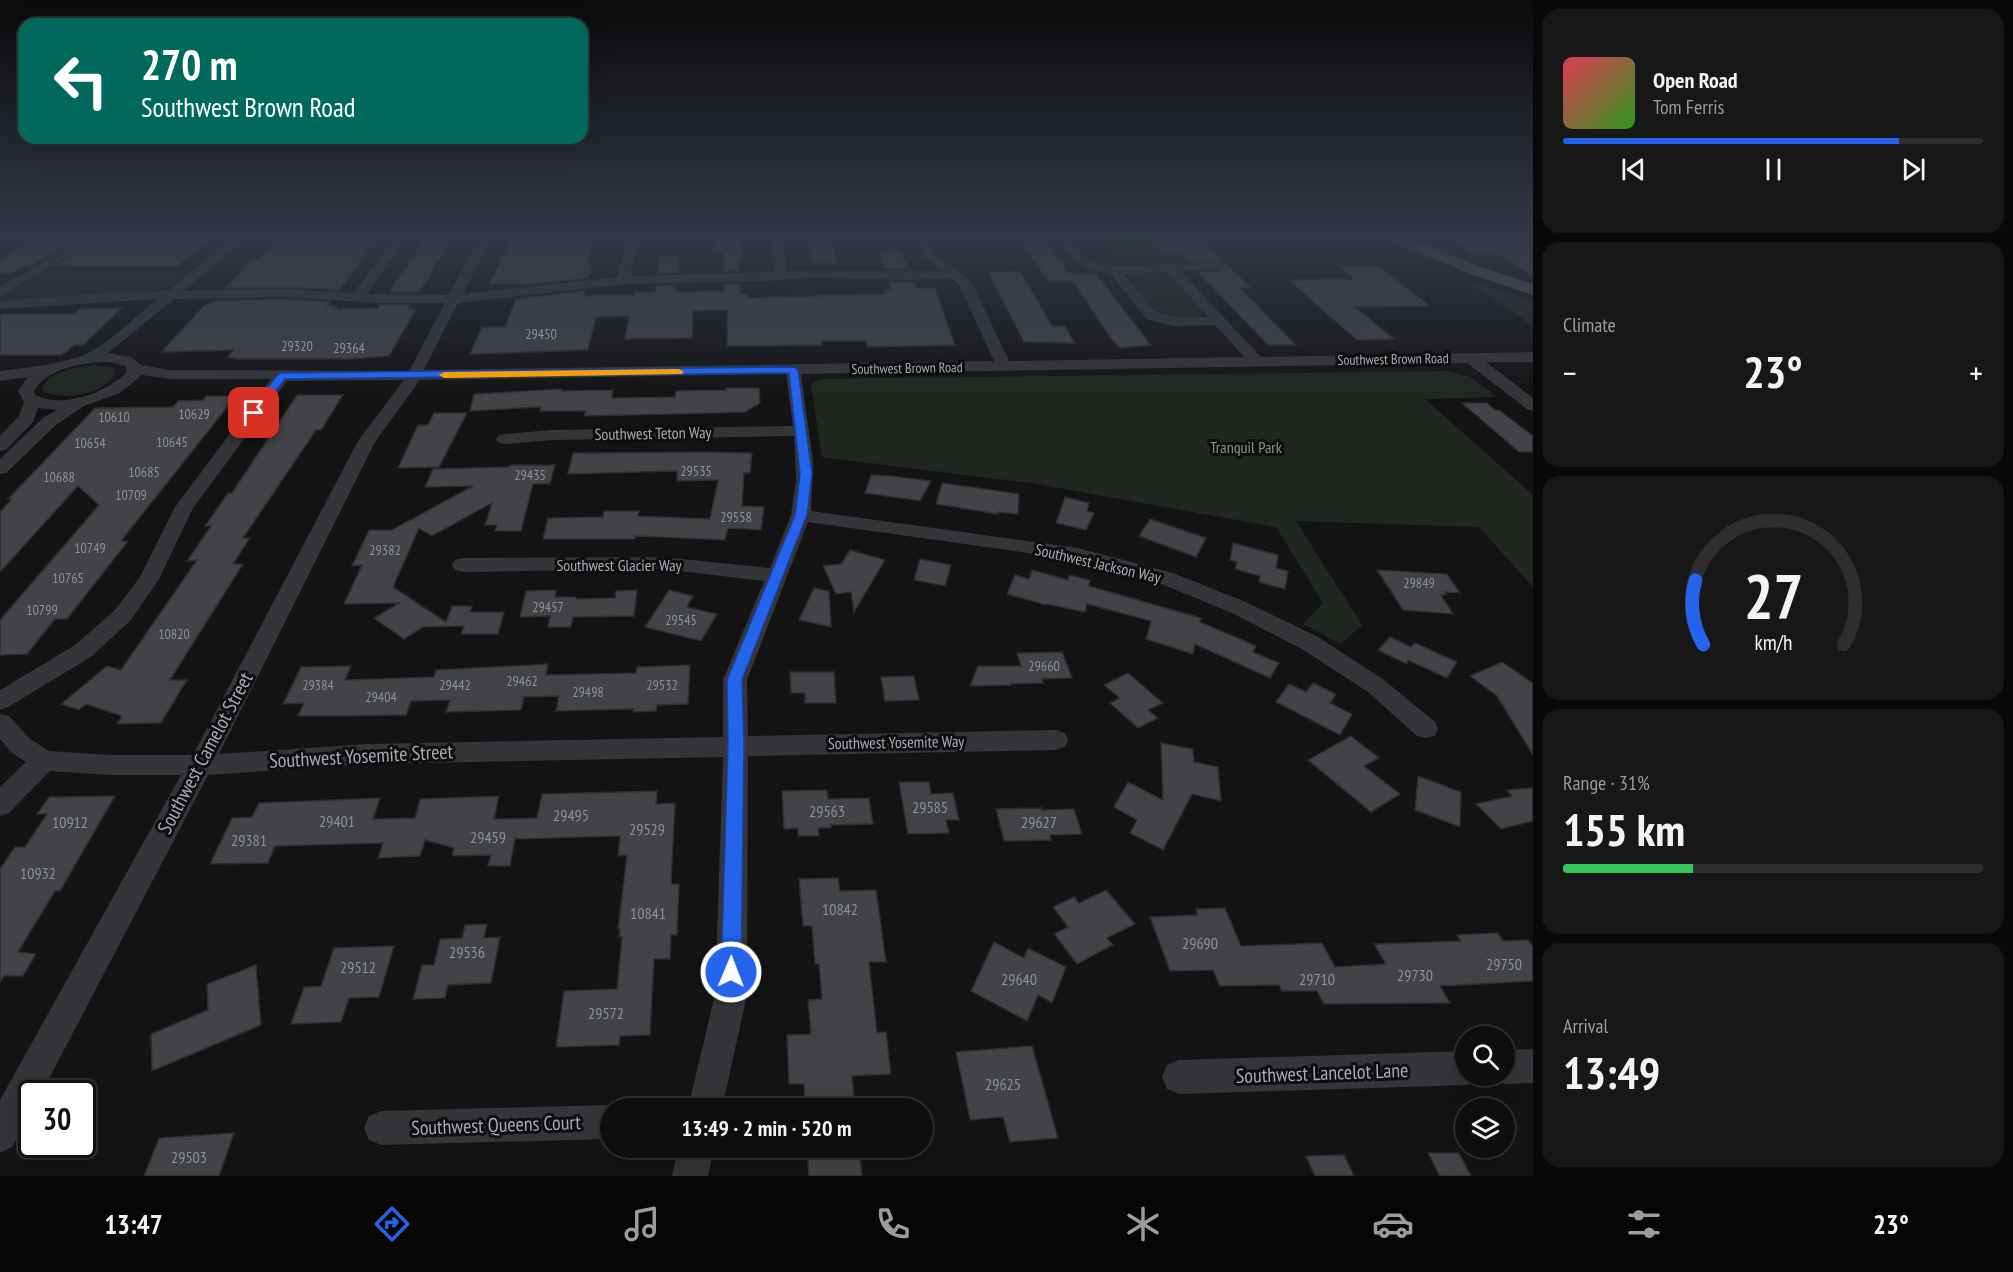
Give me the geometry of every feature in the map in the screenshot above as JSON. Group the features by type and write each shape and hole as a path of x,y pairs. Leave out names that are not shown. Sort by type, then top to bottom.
{"street":[{"path":"0,376 52,369 80,360 110,346 178,289"},
{"path":"0,469 50,421 128,382 134,354 198,289"},
{"path":"358,297 364,289"},
{"name":"Southwest Camelot Street","path":"0,1135 200,765 367,441 402,396 459,289"},
{"path":"0,305 172,294 310,293 358,297 454,298 541,289"},
{"path":"967,289 1004,366"},
{"path":"1129,289 1151,316 1174,322 1219,321"},
{"path":"1189,289 1256,361"},
{"name":"Southwest Brown Road","path":"80,360 134,354 160,374 263,372 282,376 1533,357"},
{"path":"1471,358 1533,406"},
{"path":"0,446 27,418 31,382 52,369"},
{"path":"707,1098 731,995 736,745 735,680 775,575 801,515 806,474 794,370"},
{"path":"0,701 83,651 123,615 149,579 184,507 282,376"},
{"name":"Southwest Brown Road","path":"112,391 151,384 260,381 282,376"},
{"path":"0,387 56,404 88,400"},
{"name":"Southwest Teton Way","path":"505,439 554,435 801,431"},
{"name":"Southwest Jackson Way","path":"801,515 1078,554 1166,578 1240,608 1310,643 1376,686 1426,729"},
{"name":"Southwest Glacier Way","path":"462,565 663,563 775,575"},
{"path":"0,723 20,745 44,761 0,805"},
{"name":"Southwest Yosemite Way","path":"736,745 1056,740"},
{"name":"Southwest Yosemite Street","path":"44,761 200,765 368,754 736,745"},
{"path":"1515,1067 1533,1066"},
{"name":"Southwest Lancelot Lane","path":"1179,1077 1455,1068"},
{"name":"Southwest Queens Court","path":"381,1128 600,1122"},
{"path":"690,1176 694,1158"}],"green space":[{"path":"15,289 159,289 6,302 0,300 2,296"},
{"path":"1136,289 1182,289 1202,311 1202,316 1190,319 1168,315 1149,303"},
{"path":"1478,289 1494,289 1533,300 1533,326"},
{"path":"95,365 114,368 116,373 103,386 83,394 62,396 44,392 42,387 59,373 73,368"},
{"name":"Tranquil Park","path":"1447,371 1471,377 1497,397 1425,399 1533,495 1533,587 1479,527 1296,521 1362,625 1341,644 1303,624 1323,603 1276,527 1031,483 822,457 811,385 814,381 822,379"}],"building":[{"path":"391,289 420,289 418,292 389,292"},
{"path":"656,289 676,289 676,292 740,289 740,294 747,294 747,298 885,294 884,289 935,289 955,345 867,347 866,341 821,341 822,345 727,346 727,310 693,311 692,338 625,339 629,316 596,317 588,350 470,354 482,327 505,327 516,299 585,291 583,296 635,295 635,292 655,292"},
{"path":"997,289 1030,289 1052,326 1065,326 1075,343 1024,342"},
{"path":"1078,289 1107,289 1151,345 1120,348 1110,337"},
{"path":"1214,289 1241,289 1296,345 1268,345"},
{"path":"1299,289 1408,289 1430,306 1355,307 1394,339 1357,340"},
{"path":"283,299 330,302 327,306 337,306 335,309 410,305 408,309 416,309 389,356 349,359 235,359 227,358 234,350 161,352 203,307 213,301"},
{"path":"122,308 83,345 74,345 62,355 0,355 0,314 74,314 80,309"},
{"path":"726,388 759,388 760,403 745,412 714,413 584,416 586,411 540,411 541,407 470,411 474,394 561,389 561,391 613,390 612,398 675,397 676,391 726,390"},
{"path":"297,395 343,395 321,430 316,430 243,538 250,538 233,564 243,564 170,680 187,680 161,723 117,724 122,716 86,704 79,710 61,704 107,666 121,670 197,560 187,561 211,526 205,526 228,493 232,493"},
{"path":"206,396 236,396 121,541 128,541 67,619 55,619 27,654 0,655 0,620 99,505 78,486 0,572 0,512 12,499 8,499 95,408 173,407 178,401 203,400"},
{"path":"1462,403 1487,403 1495,410 1499,410 1533,436 1533,452 1519,452"},
{"path":"434,413 467,413 439,467 398,468 418,425 428,425"},
{"path":"573,453 752,453 750,473 744,473 742,506 764,507 761,530 728,528 725,540 635,536 635,539 543,539 548,518 603,517 604,511 639,511 638,516 710,519 718,480 677,481 677,471 568,474"},
{"path":"510,465 555,465 550,484 533,484 521,531 495,531 497,525 485,525 492,503 432,536 419,528 393,587 446,622 452,606 472,606 470,612 504,612 498,634 461,634 464,626 423,627 404,639 374,618 399,603 344,604 362,565 352,566 369,530 392,530 473,486 425,487 433,469 509,467"},
{"path":"871,475 931,481 920,501 865,493"},
{"path":"942,483 1019,494 1018,514 998,512 998,514 936,504"},
{"path":"1065,497 1089,503 1087,511 1094,513 1086,530 1056,523"},
{"path":"1150,519 1206,538 1196,557 1139,536"},
{"path":"1233,543 1278,555 1276,568 1288,571 1285,589 1259,582 1260,576 1235,569 1237,562 1230,560"},
{"path":"850,550 885,560 854,612 851,592 836,594 823,566 841,564"},
{"path":"920,559 951,565 945,586 914,580"},
{"path":"1032,570 1068,580 1069,575 1090,580 1089,586 1201,618 1200,622 1256,646 1253,652 1279,663 1270,678 1195,644 1193,654 1146,639 1151,621 1087,604 1085,612 1046,605 1007,594 1015,575 1029,579"},
{"path":"1377,570 1447,574 1460,593 1445,592 1447,595 1441,595 1453,614 1403,610"},
{"path":"814,588 829,591 831,627 799,620"},
{"path":"556,590 555,597 576,597 576,599 615,598 616,591 637,590 634,616 573,617 571,627 548,627 550,616 520,617 526,591"},
{"path":"669,590 693,596 687,607 717,614 701,641 645,627"},
{"path":"1390,637 1411,647 1415,643 1457,662 1447,678 1408,660 1407,664 1378,650"},
{"path":"1062,652 1072,678 1042,679 1043,683 970,686 978,666 1021,666 1017,653"},
{"path":"1502,662 1533,683 1533,755 1497,696 1470,676"},
{"path":"548,664 546,675 636,673 637,667 690,665 688,704 657,705 656,711 633,712 633,709 556,711 559,696 524,697 521,710 446,712 450,700 411,701 406,715 298,716 304,703 283,704 301,667 351,666 345,680 434,677 436,670"},
{"path":"790,672 834,672 836,703 805,703 805,693 791,693"},
{"path":"1128,673 1163,703 1148,710 1158,718 1138,728 1110,703 1120,698 1104,685"},
{"path":"914,676 919,700 885,701 881,677"},
{"path":"1313,683 1336,694 1330,703 1352,714 1340,735 1276,702 1289,684 1306,692"},
{"path":"1351,736 1379,758 1364,766 1400,794 1371,812 1308,760"},
{"path":"1161,743 1193,749 1194,762 1218,767 1221,801 1192,794 1163,850 1130,833 1137,820 1114,807 1128,782 1163,800"},
{"path":"1418,776 1461,792 1460,827 1415,810"},
{"path":"899,782 929,782 931,794 953,793 959,820 946,820 949,833 908,834"},
{"path":"1533,788 1533,821 1501,829 1476,804 1512,796 1507,790"},
{"path":"827,790 828,799 869,798 873,824 831,825 831,828 818,828 819,836 798,836 798,828 784,829 782,791"},
{"path":"657,791 656,804 675,803 671,884 679,884 677,935 671,935 670,959 654,959 650,1035 620,1036 619,1045 556,1047 564,991 617,989 622,937 619,937 620,929 618,929 627,855 618,856 620,836 515,839 510,866 488,866 491,855 455,856 452,855 454,848 425,840 420,856 378,858 383,843 275,846 268,863 210,864 232,818 252,817 259,803 380,798 373,819 415,818 420,799 499,796 494,819 537,818 542,794"},
{"path":"115,796 60,891 55,891 18,952 36,954 23,976 4,976 0,982 0,869 15,847 25,847 47,814 37,814 49,797"},
{"path":"1042,808 1042,810 1074,809 1082,834 1050,835 1051,840 1004,841 996,809"},
{"path":"838,878 840,891 876,890 886,962 869,962 877,1033 886,1032 891,1074 852,1076 854,1098 805,1098 804,1084 789,1084 787,1035 811,1034 808,1000 822,999 819,964 815,964 812,926 803,926 799,879"},
{"path":"1106,890 1135,924 1107,938 1113,945 1077,964 1054,934 1068,927 1053,907 1074,897 1079,903"},
{"path":"1225,908 1241,946 1322,943 1335,967 1386,964 1374,944 1461,941 1457,935 1498,933 1503,941 1528,940 1533,947 1533,981 1440,986 1450,1003 1324,1004 1317,991 1282,991 1279,985 1220,986 1213,970 1170,971 1150,917 1198,915 1196,909"},
{"path":"487,924 484,938 500,937 491,983 448,985 445,998 413,999 422,965 434,965 440,939 462,938 465,925"},
{"path":"994,942 1024,958 1028,948 1066,967 1052,1003 1038,995 1027,1021 971,991"},
{"path":"394,946 379,997 349,998 341,1022 291,1024 304,987 321,986 334,948"},
{"path":"256,965 261,1025 152,1071 151,1034 208,1010 207,984"},
{"path":"1032,1046 1058,1138 1010,1142 1003,1117 970,1120 956,1052"},
{"path":"234,1133 219,1176 144,1176 159,1138"},
{"path":"1428,1153 1455,1153 1455,1158 1462,1158 1471,1176 1440,1176"},
{"path":"1344,1155 1354,1176 1315,1176 1306,1156"},
{"path":"808,1158 860,1158 862,1176 809,1176"}],"slow traffic":[{"path":"444,375 679,372"}],"route":[{"path":"254,413 282,376 794,370 806,474 801,515 775,575 735,680 736,745 731,972"}]}
